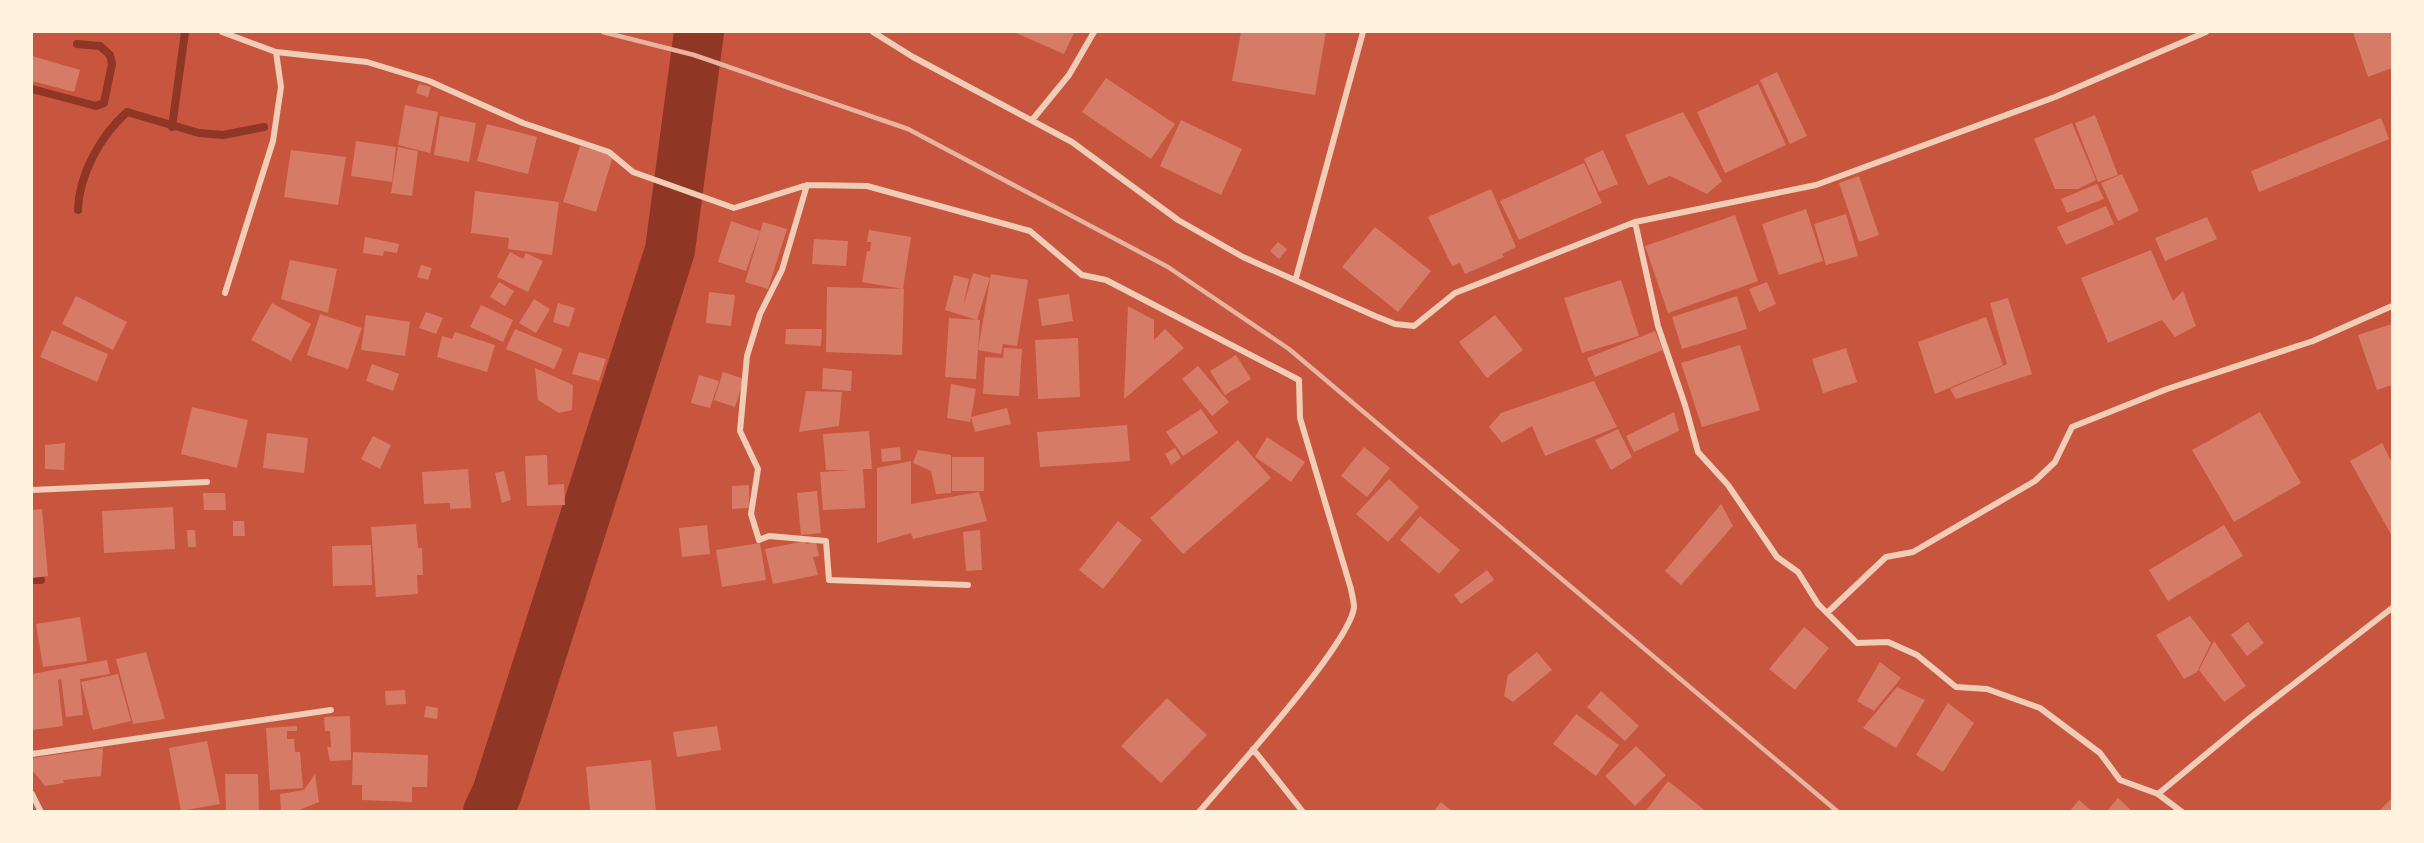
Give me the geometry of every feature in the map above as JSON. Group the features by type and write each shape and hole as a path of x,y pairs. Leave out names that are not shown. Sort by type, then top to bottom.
{"street":[{"path":"222,32 276,52 367,62 429,81 523,123 609,152 633,172 734,208 807,185 867,186 1030,231 1082,275 1106,280 1299,380 1300,418 1351,589 1354,608 1340,640 1253,749 1199,812"},
{"path":"873,32 913,57 1033,119 1072,142 1178,220 1243,257 1296,278 1375,316 1395,324 1414,326 1455,293 1635,222 1816,185 2055,97 2206,32"},
{"path":"1033,119 1069,75 1095,32"},
{"path":"1296,278 1363,32"},
{"path":"225,293 273,141 280,87 276,52"},
{"path":"807,185 782,270 760,314 747,356 740,431 758,469 751,514 759,540 769,536 826,541 829,580 968,585"},
{"path":"1635,222 1658,326 1685,405 1698,452 1728,484 1777,557 1798,572 1818,604 1857,643 1888,642 1917,655 1956,687 1987,689 2040,708 2100,753 2120,780 2158,794 2182,812"},
{"path":"1828,612 1886,557 1913,552 2036,481 2055,462 2072,427 2167,389 2313,341 2392,306"},
{"path":"32,490 207,482"},
{"path":"2158,794 2251,717 2392,608"},
{"path":"32,754 331,711"},
{"path":"1253,749 1303,812"},
{"path":"32,794 41,812"}],"building":[{"path":"1014,32 1071,32 1074,33 1064,54"},
{"path":"1241,32 1326,32 1315,95 1232,81"},
{"path":"2353,32 2392,32 2392,68 2368,77"},
{"path":"32,56 80,70 74,92 32,81"},
{"path":"1777,72 1807,136 1790,144 1760,80"},
{"path":"1106,78 1175,124 1151,159 1082,112"},
{"path":"419,84 431,87 428,97 416,93"},
{"path":"1758,84 1786,145 1725,173 1697,112"},
{"path":"405,105 438,112 430,153 398,145"},
{"path":"1683,112 1722,181 1707,194 1670,176 1648,185 1625,135"},
{"path":"2095,115 2118,175 2098,182 2075,123"},
{"path":"440,116 476,123 469,162 434,155"},
{"path":"2381,118 2389,139 2259,192 2251,171"},
{"path":"1181,120 1242,149 1221,195 1160,166"},
{"path":"2072,123 2096,180 2078,189 2055,189 2034,139"},
{"path":"487,124 537,137 528,174 477,161"},
{"path":"356,141 396,147 392,182 351,176"},
{"path":"580,146 613,156 596,212 563,202"},
{"path":"398,147 418,151 412,196 391,193"},
{"path":"291,150 346,157 338,205 284,197"},
{"path":"1603,150 1618,184 1599,192 1584,159"},
{"path":"1584,163 1602,203 1519,240 1500,201"},
{"path":"2122,174 2139,211 2118,221 2101,183"},
{"path":"1859,176 1879,235 1859,242 1839,183"},
{"path":"2097,184 2104,199 2067,213 2061,199"},
{"path":"1491,189 1516,247 1502,254 1504,257 1465,274 1460,263 1452,266 1428,217"},
{"path":"475,191 559,202 552,255 508,249 509,238 471,233"},
{"path":"2106,206 2114,224 2066,245 2057,227"},
{"path":"1806,209 1823,261 1779,275 1762,224"},
{"path":"1846,214 1858,256 1826,265 1814,224"},
{"path":"1735,215 1758,281 1668,313 1645,246"},
{"path":"2207,217 2217,239 2165,261 2155,238"},
{"path":"731,221 760,231 746,271 718,262"},
{"path":"763,222 787,229 768,289 745,282"},
{"path":"1375,227 1431,271 1398,312 1342,267"},
{"path":"869,230 911,237 903,289 862,282 867,251 870,251 871,242 867,242"},
{"path":"365,237 399,244 397,253 384,251 383,256 363,253"},
{"path":"814,239 848,241 846,266 812,264"},
{"path":"1278,242 1287,249 1279,259 1270,251"},
{"path":"2151,250 2173,301 2183,291 2196,326 2175,337 2162,320 2108,343 2081,278"},
{"path":"510,252 523,259 526,253 543,261 528,292 497,277"},
{"path":"290,260 337,269 328,313 281,299"},
{"path":"421,265 432,268 428,280 417,277"},
{"path":"973,273 990,278 977,320 945,310 954,275 969,279 963,307"},
{"path":"991,274 1028,280 1017,346 1003,344 1001,354 978,350"},
{"path":"1621,280 1639,336 1582,353 1564,298"},
{"path":"499,282 514,291 505,306 490,297"},
{"path":"1767,282 1776,304 1759,312 1749,289"},
{"path":"827,287 904,289 902,355 826,352"},
{"path":"709,292 735,295 731,326 706,323"},
{"path":"1069,294 1073,321 1042,326 1038,299"},
{"path":"76,296 127,322 113,350 62,324"},
{"path":"1737,296 1747,329 1682,349 1672,317"},
{"path":"2008,298 2032,374 1956,399 1950,389 2007,364 1990,303"},
{"path":"534,299 550,309 536,333 519,323"},
{"path":"272,303 311,324 291,361 251,340"},
{"path":"558,303 575,308 569,327 553,322"},
{"path":"481,305 513,320 503,342 470,327"},
{"path":"1128,306 1154,320 1154,340 1165,329 1184,348 1124,399"},
{"path":"426,312 443,318 436,334 419,328"},
{"path":"320,314 362,328 348,369 307,355"},
{"path":"366,315 410,322 405,356 361,350"},
{"path":"1495,315 1523,350 1487,378 1459,342"},
{"path":"1986,317 2003,365 1935,394 1918,342"},
{"path":"949,318 980,320 976,379 945,377"},
{"path":"2392,324 2392,385 2377,390 2358,335"},
{"path":"515,329 563,349 554,369 506,349"},
{"path":"786,329 822,329 821,346 785,344"},
{"path":"52,330 108,354 97,382 40,357"},
{"path":"1655,331 1663,350 1595,377 1587,358"},
{"path":"455,332 495,345 487,372 437,357 442,336 452,339"},
{"path":"1078,338 1080,397 1038,399 1035,340"},
{"path":"1740,345 1760,410 1702,427 1681,363"},
{"path":"1004,348 1022,349 1019,396 983,394 985,357 1003,358"},
{"path":"1846,348 1857,382 1823,393 1812,359"},
{"path":"579,352 606,359 599,381 572,374"},
{"path":"1236,355 1251,379 1225,395 1210,371"},
{"path":"372,364 399,374 393,391 366,381"},
{"path":"1198,366 1229,402 1212,416 1182,379"},
{"path":"535,368 573,385 572,410 559,413 538,400"},
{"path":"823,368 852,371 851,391 822,389"},
{"path":"723,372 744,379 735,407 714,400"},
{"path":"699,375 719,381 710,408 691,403"},
{"path":"1594,381 1617,427 1545,456 1532,426 1502,443 1489,427 1501,413"},
{"path":"951,384 976,389 970,422 947,418"},
{"path":"806,391 842,392 839,426 799,432"},
{"path":"192,407 248,420 237,468 181,454"},
{"path":"1007,408 1011,424 975,432 971,417"},
{"path":"1201,409 1218,433 1183,456 1166,432"},
{"path":"1674,412 1679,431 1634,452 1626,436"},
{"path":"2260,412 2301,483 2234,522 2192,450"},
{"path":"1127,425 1130,461 1040,467 1037,432"},
{"path":"1618,429 1632,457 1611,470 1595,440"},
{"path":"869,431 872,469 863,469 865,508 823,510 820,472 852,470 826,470 823,434"},
{"path":"267,433 308,438 304,473 263,468"},
{"path":"373,436 391,445 380,469 361,459"},
{"path":"1267,437 1305,462 1291,482 1255,457"},
{"path":"1238,440 1271,478 1183,554 1150,518"},
{"path":"65,443 64,470 45,469 45,445"},
{"path":"2382,443 2392,463 2392,536 2350,461"},
{"path":"900,447 901,460 882,462 881,449"},
{"path":"1364,447 1390,468 1367,497 1341,476"},
{"path":"1175,448 1181,458 1171,465 1165,454"},
{"path":"918,450 951,455 951,493 936,494 931,471 913,463"},
{"path":"547,455 548,485 564,484 565,505 527,506 525,456"},
{"path":"952,457 984,457 984,491 952,491"},
{"path":"911,461 911,504 979,492 987,521 913,539 911,533 877,543 877,468"},
{"path":"468,469 471,508 450,509 450,503 424,504 422,472"},
{"path":"504,471 511,500 502,503 495,473"},
{"path":"1389,479 1419,507 1388,542 1356,514"},
{"path":"749,485 749,508 732,509 732,486"},
{"path":"817,491 821,533 801,535 797,493"},
{"path":"203,493 225,493 226,510 204,510"},
{"path":"1721,504 1733,526 1681,585 1665,571"},
{"path":"173,507 175,549 104,553 102,511"},
{"path":"42,509 48,576 32,578 32,510"},
{"path":"1420,516 1460,550 1439,574 1400,540"},
{"path":"233,521 244,521 245,536 233,536"},
{"path":"1118,521 1142,540 1103,589 1079,570"},
{"path":"416,524 418,548 422,548 423,575 417,575 418,594 376,597 371,527"},
{"path":"707,525 710,554 682,557 679,528"},
{"path":"2224,525 2243,556 2168,601 2149,570"},
{"path":"187,530 195,530 196,547 188,547"},
{"path":"980,530 982,570 966,571 963,532"},
{"path":"805,541 806,544 816,542 819,556 813,557 818,575 773,584 765,549"},
{"path":"760,543 766,580 722,587 716,550"},
{"path":"371,545 372,585 333,586 332,546"},
{"path":"1487,570 1494,580 1461,604 1454,595"},
{"path":"2190,616 2211,643 2197,672 2184,679 2156,635"},
{"path":"80,617 87,661 43,667 36,624"},
{"path":"2248,622 2264,643 2247,656 2231,635"},
{"path":"1804,627 1829,648 1795,690 1769,669"},
{"path":"2214,641 2246,686 2224,702 2199,670"},
{"path":"146,652 165,719 133,724 116,659"},
{"path":"1537,652 1552,670 1513,702 1504,696 1508,675"},
{"path":"107,660 110,674 80,679 83,715 66,717 61,679 58,680 63,726 32,730 32,674"},
{"path":"1880,662 1901,678 1874,711 1857,701"},
{"path":"118,674 131,721 93,730 81,682"},
{"path":"1897,687 1925,700 1896,748 1863,728"},
{"path":"405,690 406,704 386,705 385,691"},
{"path":"1601,691 1639,726 1625,741 1587,707"},
{"path":"1167,698 1207,735 1161,783 1121,746"},
{"path":"1948,703 1974,723 1943,772 1916,755"},
{"path":"426,706 438,708 437,719 424,717"},
{"path":"1576,714 1619,745 1596,776 1553,744"},
{"path":"350,716 351,760 330,761 327,747 331,747 330,731 325,731 324,717"},
{"path":"297,726 297,731 287,731 287,739 294,739 295,752 300,752 303,788 270,790 266,728"},
{"path":"717,726 721,750 677,757 673,732"},
{"path":"207,741 220,804 181,811 169,748"},
{"path":"1636,746 1666,775 1635,806 1605,776"},
{"path":"103,748 101,776 63,780 64,783 45,786 32,770 32,758"},
{"path":"353,752 428,755 427,787 412,787 412,802 362,800 362,785 352,785"},
{"path":"651,760 656,812 590,812 586,767"},
{"path":"225,774 258,774 259,812 226,812"},
{"path":"315,774 319,802 294,812 281,812 280,794 304,790"},
{"path":"1668,781 1707,812 1645,812"},
{"path":"2118,798 2133,812 2106,812"},
{"path":"2392,798 2392,812 2378,812"},
{"path":"2079,800 2093,812 2069,812"},
{"path":"1441,802 1453,812 1433,812"}],"waterway":[{"path":"172,127 185,32"},
{"path":"488,812 497,793 670,250 699,32"},
{"path":"32,89 96,106 104,103 112,64 110,55 100,46 77,44"},
{"path":"78,210 82,183 93,157 108,133 127,112 199,133 223,135 264,127"},
{"path":"32,580 41,580"}],"railway":[{"path":"603,32 694,55 908,129 1168,267 1289,349 1838,812"}]}
